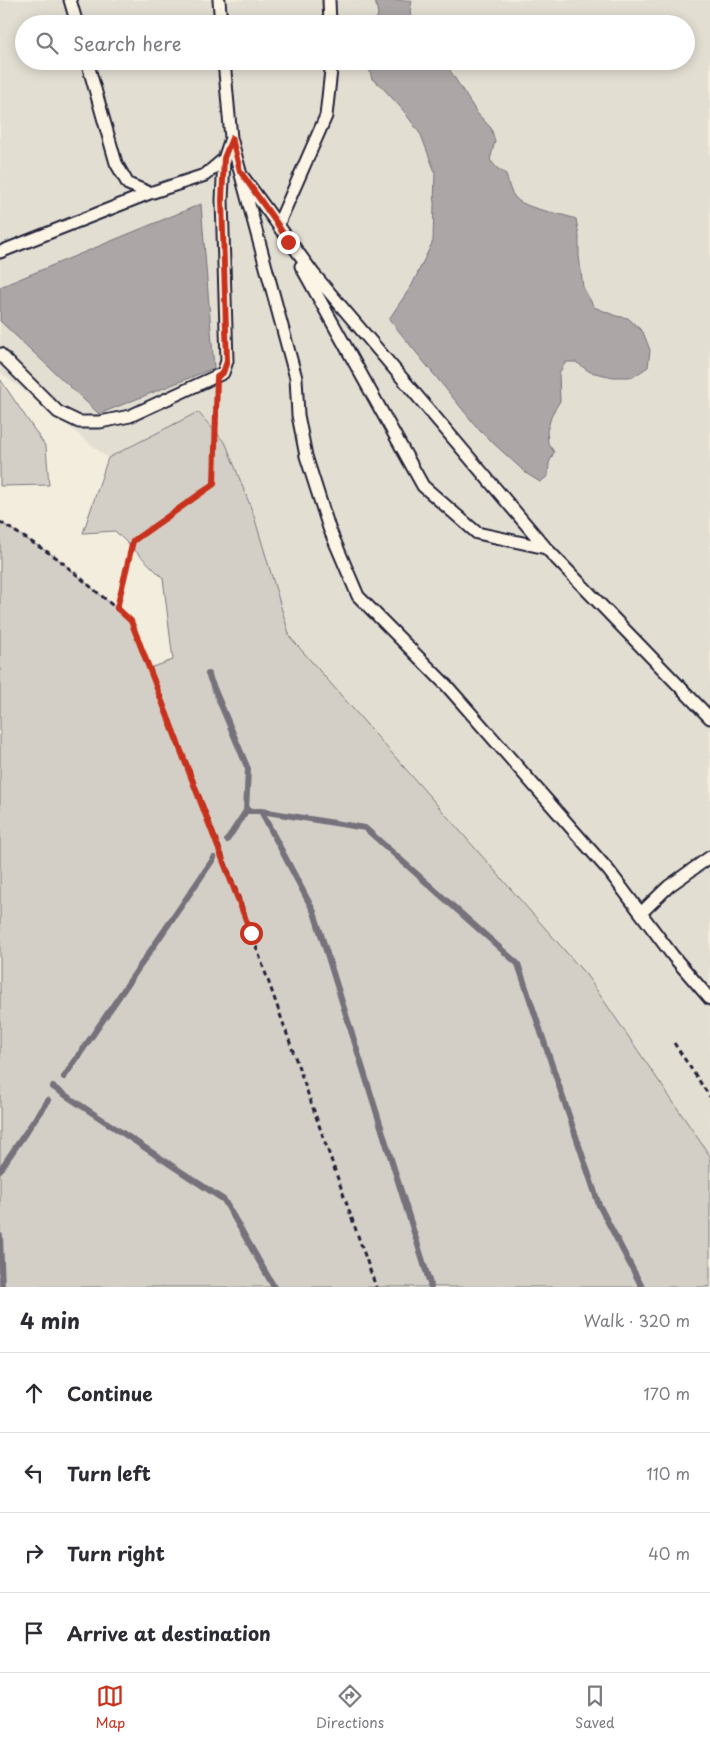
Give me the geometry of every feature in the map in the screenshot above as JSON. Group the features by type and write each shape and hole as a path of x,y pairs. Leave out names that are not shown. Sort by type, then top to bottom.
{"lane":[{"path":"70,0 74,15"},
{"path":"219,0 220,15"},
{"path":"329,0 330,15"},
{"path":"90,70 116,163 128,184 150,193"},
{"path":"225,70 232,138 296,378 298,415 306,456 329,528 358,596 447,686 609,871 673,956 710,999"},
{"path":"278,225 326,116 331,70"},
{"path":"0,354 58,412 78,422 100,422 130,416 223,373 227,361 222,200 224,158 232,138"},
{"path":"0,252 150,193 205,175 224,158"},
{"path":"240,171 313,273 546,548 710,718"},
{"path":"278,225 423,486 477,533 546,548"},
{"path":"640,913 668,886 710,857"}],"path":[{"path":"117,608 133,541 214,484 217,377"},
{"path":"0,522 57,558 131,621 238,895 376,1287"},
{"path":"674,1043 710,1097"}],"shaded area":[{"path":"0,0 710,0 710,1156 587,976 290,637 253,513 226,444 198,413 108,458 0,372"},
{"path":"375,0 412,0 411,15 378,14"},
{"path":"370,70 450,70 477,113 491,128 495,141 490,160 506,174 514,196 533,207 576,219 583,287 594,307 616,316 628,318 643,332 650,350 648,367 633,377 613,377 590,372 576,362 566,362 559,373 560,401 552,414 547,431 548,443 554,452 549,463 548,476 540,482 527,474 480,431 389,319 412,285 433,241 435,172 421,135 403,110 372,79"},
{"path":"201,204 214,368 99,414 0,321 0,287"},
{"path":"0,379 46,447 49,485 0,486"},
{"path":"198,412 226,444 253,513 290,637 587,976 710,1156 710,1287 0,1287 0,522 57,558 131,621 150,668 173,660 163,578 115,531 83,533 108,458"}],"waterway":[{"path":"208,674 248,769 246,811 261,811 314,912 431,1287"},
{"path":"227,840 246,811"},
{"path":"261,811 365,828 518,964 599,1205 642,1287"},
{"path":"64,1077 214,858"},
{"path":"53,1087 224,1200 274,1287"},
{"path":"0,1170 48,1100"},
{"path":"0,1236 2,1287"}],"route":[{"path":"251,933 238,895 131,621 117,608 133,541 214,484 217,377 223,373 227,361 222,200 224,158 232,138 240,171 288,242"}]}
